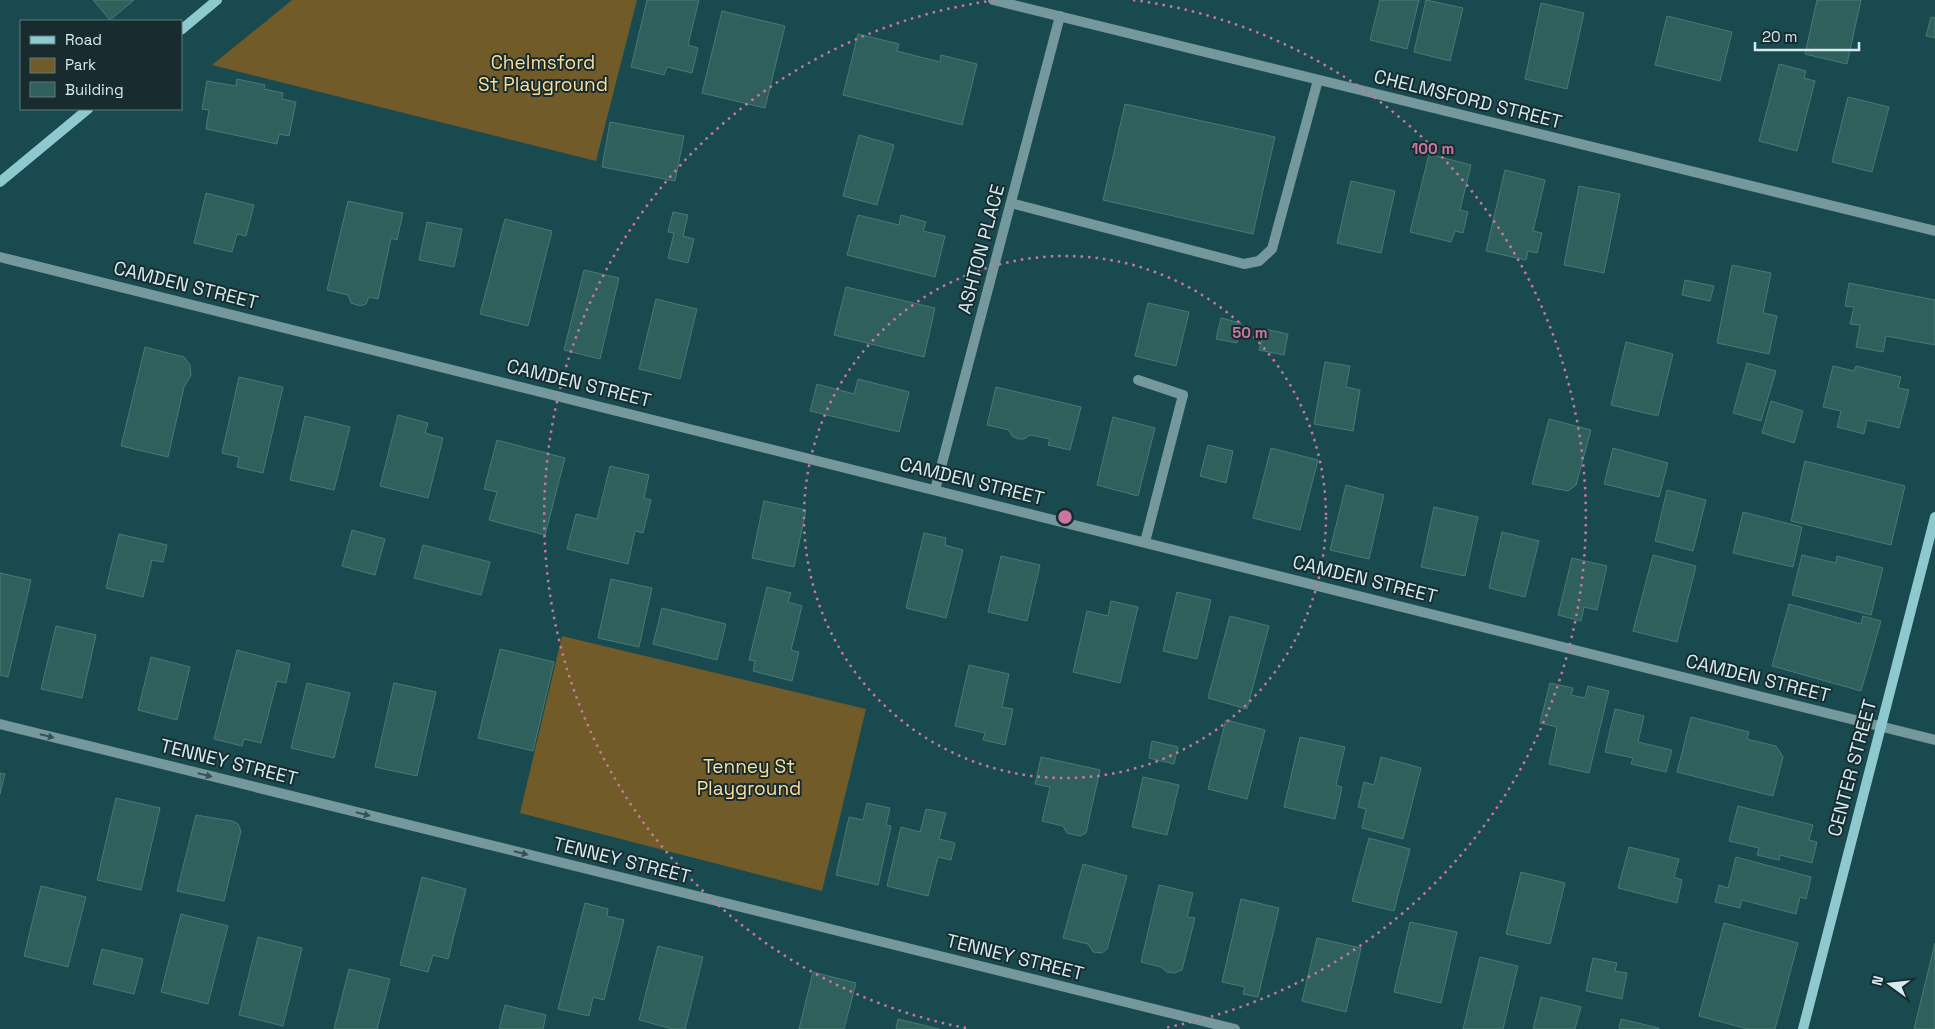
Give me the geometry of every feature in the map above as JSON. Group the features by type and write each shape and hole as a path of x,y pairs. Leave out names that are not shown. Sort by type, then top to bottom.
{"street":[{"path":"182,29 217,0"},
{"name":"CHELMSFORD STREET","path":"993,0 1935,231"},
{"name":"ASHTON PLACE","path":"935,490 1060,16"},
{"path":"1011,203 1244,264 1259,262 1272,249 1318,80"},
{"path":"0,182 87,110"},
{"name":"CAMDEN STREET","path":"0,257 1935,740"},
{"path":"1138,380 1183,395 1145,542"},
{"name":"CENTER STREET","path":"1803,1029 1935,517"},
{"name":"TENNEY STREET","path":"0,724 1236,1029"}],"green space":[{"name":"Chelmsford St Playground","path":"292,0 637,0 596,161 212,65"},
{"name":"Tenney St Playground","path":"562,636 866,709 822,891 520,813"}],"building":[{"path":"93,0 134,0 110,20"},
{"path":"647,0 699,0 688,45 698,48 692,73 667,67 664,75 631,67"},
{"path":"1380,0 1419,0 1407,49 1370,40"},
{"path":"1426,0 1463,8 1450,61 1414,52"},
{"path":"1817,0 1861,0 1847,64 1805,54"},
{"path":"1541,3 1584,13 1567,89 1525,79"},
{"path":"722,11 785,26 765,108 702,93"},
{"path":"1667,16 1732,32 1720,81 1655,65"},
{"path":"1931,17 1935,18 1935,38 1926,36"},
{"path":"858,34 899,44 897,51 940,62 941,55 977,64 962,125 843,95"},
{"path":"1779,64 1806,71 1804,78 1815,81 1797,151 1759,141"},
{"path":"237,79 265,85 264,89 283,93 282,99 296,102 289,136 279,134 277,144 206,129 209,110 202,109 207,81 236,86"},
{"path":"1848,97 1889,107 1872,172 1832,162"},
{"path":"1125,104 1275,137 1253,234 1103,200"},
{"path":"610,122 684,136 675,181 602,167"},
{"path":"859,135 894,145 877,205 843,196"},
{"path":"1429,154 1471,165 1460,210 1468,212 1463,233 1455,231 1451,242 1410,232"},
{"path":"1505,170 1545,180 1533,231 1542,233 1537,253 1528,251 1526,260 1486,251"},
{"path":"1351,181 1395,191 1381,253 1337,243"},
{"path":"1579,186 1620,194 1604,273 1564,265"},
{"path":"206,193 254,205 246,236 237,234 232,252 194,243"},
{"path":"348,201 403,213 397,240 391,238 378,299 369,297 366,304 360,306 351,303 348,295 327,290"},
{"path":"673,212 688,215 683,236 694,239 688,263 668,258 674,233 668,232"},
{"path":"858,215 899,225 901,215 926,222 923,231 945,236 935,277 847,255"},
{"path":"505,219 552,231 528,326 480,314"},
{"path":"427,222 462,229 454,267 419,260"},
{"path":"1732,265 1771,273 1763,313 1777,316 1769,354 1717,343"},
{"path":"584,270 619,278 600,359 564,350"},
{"path":"1685,280 1714,286 1710,301 1682,295"},
{"path":"1849,283 1935,300 1935,345 1886,336 1883,352 1856,347 1860,325 1850,324 1854,307 1845,306"},
{"path":"846,287 935,308 924,357 834,335"},
{"path":"656,299 697,309 680,379 639,369"},
{"path":"1148,303 1189,312 1176,366 1135,356"},
{"path":"1221,318 1241,323 1237,343 1216,339"},
{"path":"1265,329 1288,334 1284,355 1259,350"},
{"path":"1626,342 1673,354 1658,416 1611,405"},
{"path":"145,347 184,357 190,365 191,375 184,387 168,457 121,446"},
{"path":"1325,362 1350,366 1346,387 1360,390 1353,431 1314,424"},
{"path":"1747,363 1776,371 1761,421 1733,413"},
{"path":"1833,366 1854,371 1856,366 1901,377 1898,388 1909,390 1899,428 1867,420 1864,434 1837,427 1841,411 1823,407"},
{"path":"239,377 283,387 263,473 237,467 239,457 222,453"},
{"path":"858,379 909,392 899,432 810,411 817,384 854,394"},
{"path":"996,387 1081,407 1070,450 1048,445 1050,439 1030,435 1024,439 1018,439 1012,436 1009,430 987,425"},
{"path":"1771,401 1803,411 1794,443 1762,433"},
{"path":"398,415 428,423 425,433 443,438 428,498 380,486"},
{"path":"305,416 350,427 334,490 290,480"},
{"path":"1113,417 1155,428 1138,496 1097,485"},
{"path":"1549,419 1591,430 1576,485 1568,491 1532,484"},
{"path":"497,440 565,458 545,535 489,520 497,492 484,489"},
{"path":"1208,445 1233,451 1226,483 1200,476"},
{"path":"1271,448 1318,460 1300,530 1253,518"},
{"path":"1613,448 1668,463 1659,497 1604,484"},
{"path":"1805,461 1905,486 1891,545 1791,521"},
{"path":"610,466 649,475 644,498 651,500 643,533 635,531 628,564 567,549 576,514 597,519"},
{"path":"1346,485 1384,495 1369,559 1330,550"},
{"path":"1667,490 1706,500 1693,551 1655,541"},
{"path":"764,501 806,510 794,567 752,558"},
{"path":"1434,507 1478,517 1465,576 1421,567"},
{"path":"1743,512 1802,527 1793,567 1733,553"},
{"path":"352,530 385,539 375,575 342,566"},
{"path":"1502,532 1539,541 1525,597 1489,588"},
{"path":"924,533 946,538 945,545 963,550 946,618 906,608"},
{"path":"119,534 167,545 163,562 152,560 143,597 106,588"},
{"path":"423,545 490,562 481,595 414,578"},
{"path":"1653,555 1696,566 1677,642 1633,631"},
{"path":"1802,555 1836,563 1837,556 1883,568 1871,615 1792,595"},
{"path":"1001,556 1040,565 1027,621 988,612"},
{"path":"1572,558 1607,566 1597,610 1584,607 1581,621 1558,615"},
{"path":"0,573 31,580 8,677 0,675"},
{"path":"611,579 652,588 639,647 598,638"},
{"path":"767,587 791,593 788,602 802,606 791,650 799,652 792,681 753,671 755,661 749,660"},
{"path":"1177,592 1211,600 1197,659 1163,651"},
{"path":"1111,601 1138,607 1120,683 1073,672 1087,611 1108,616"},
{"path":"1789,604 1861,624 1863,616 1881,621 1861,691 1772,666"},
{"path":"662,608 726,624 717,660 653,644"},
{"path":"1230,616 1269,626 1247,709 1208,698"},
{"path":"56,626 96,635 82,698 41,689"},
{"path":"500,649 554,662 533,751 478,738"},
{"path":"237,650 290,664 286,683 277,681 261,743 244,739 242,746 214,739"},
{"path":"151,657 190,667 177,720 138,710"},
{"path":"969,665 1009,674 1002,707 1013,709 1005,745 983,740 985,733 955,726"},
{"path":"307,683 350,693 334,758 291,748"},
{"path":"394,683 436,692 417,776 375,767"},
{"path":"1550,683 1573,688 1571,695 1585,698 1588,686 1609,691 1589,773 1549,764 1557,727 1540,723"},
{"path":"1615,709 1644,716 1638,742 1672,750 1666,772 1631,764 1633,758 1605,752"},
{"path":"1691,717 1749,732 1747,739 1776,746 1783,757 1773,796 1677,772"},
{"path":"1226,720 1265,730 1247,799 1208,789"},
{"path":"1300,737 1345,747 1336,785 1342,787 1335,819 1284,807"},
{"path":"1152,741 1178,747 1174,764 1149,758"},
{"path":"1041,757 1100,770 1086,833 1080,836 1067,833 1063,826 1042,821 1050,787 1035,784"},
{"path":"1381,757 1421,768 1403,839 1362,828 1366,809 1358,807 1364,782 1374,785"},
{"path":"0,773 5,774 0,794"},
{"path":"1143,777 1179,785 1167,835 1132,827"},
{"path":"116,798 160,808 141,890 97,880"},
{"path":"867,803 890,808 886,825 891,826 878,885 836,875 849,817 863,820"},
{"path":"1738,806 1813,825 1809,840 1817,842 1812,863 1780,855 1779,860 1757,855 1759,848 1729,841"},
{"path":"926,809 946,813 939,839 955,843 951,860 938,857 928,896 887,886 901,827 920,832"},
{"path":"196,815 232,821 238,824 241,831 224,901 177,891"},
{"path":"1369,838 1410,849 1394,911 1352,901"},
{"path":"1629,847 1679,859 1674,877 1682,880 1677,903 1618,888"},
{"path":"1736,857 1811,877 1806,899 1800,897 1796,914 1742,900 1740,908 1715,902 1719,885 1728,888"},
{"path":"1083,864 1127,876 1107,949 1102,953 1093,952 1088,944 1063,938"},
{"path":"1521,872 1565,883 1550,944 1506,934"},
{"path":"422,877 466,889 448,959 433,955 428,972 400,965"},
{"path":"1159,885 1193,893 1187,917 1195,918 1182,970 1175,973 1167,972 1161,967 1141,962"},
{"path":"41,886 86,897 68,967 24,956"},
{"path":"1241,899 1279,908 1258,997 1243,994 1245,987 1222,982"},
{"path":"585,903 608,909 607,916 624,920 604,1000 593,997 589,1016 558,1009"},
{"path":"181,914 228,926 208,1004 161,992"},
{"path":"1410,922 1457,932 1441,1003 1394,992"},
{"path":"1724,923 1798,943 1775,1029 1748,1029 1699,1016"},
{"path":"258,937 302,948 283,1026 239,1015"},
{"path":"1317,938 1361,948 1346,1012 1302,1001"},
{"path":"1935,943 1935,1029 1914,1029"},
{"path":"658,946 703,957 685,1029 673,1029 639,1020"},
{"path":"102,949 143,959 134,994 93,984"},
{"path":"1480,957 1518,966 1503,1029 1463,1029"},
{"path":"1593,958 1617,963 1615,971 1627,973 1622,999 1586,991"},
{"path":"349,969 390,979 377,1029 334,1029"},
{"path":"813,972 856,983 844,1029 799,1029"},
{"path":"1541,997 1581,1007 1575,1029 1533,1029"},
{"path":"505,1005 546,1015 543,1029 499,1029"},
{"path":"898,1019 939,1029 896,1029"},
{"path":"1621,1019 1659,1028 1659,1029 1619,1029"}]}
